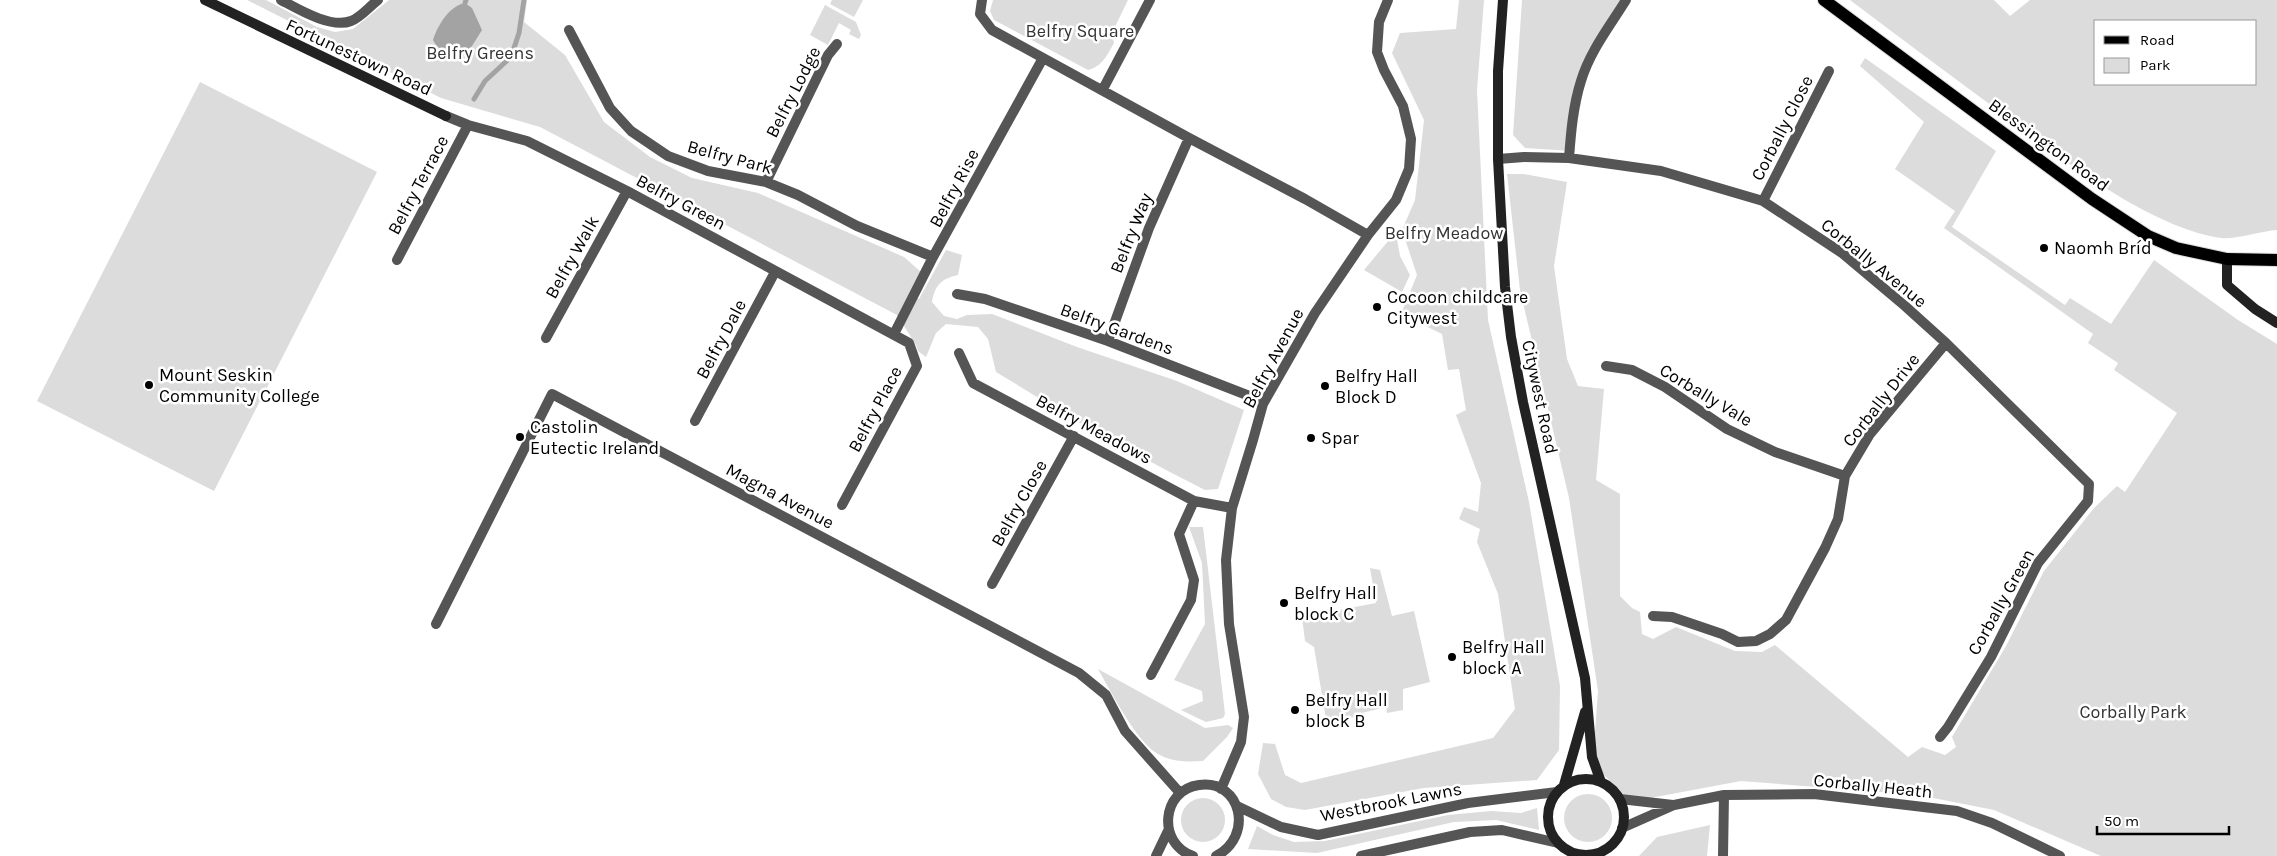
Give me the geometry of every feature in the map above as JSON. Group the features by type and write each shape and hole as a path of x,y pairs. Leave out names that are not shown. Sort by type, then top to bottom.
{"main road":[{"name":"Blessington Road","path":"1824,0 2123,221 2148,236 2176,248 2227,259 2277,260"}],"street":[{"name":"Fortunestown Road","path":"205,0 446,116"},
{"path":"281,0 307,14 330,22 350,22 378,0"},
{"path":"982,0 980,14 992,30 1368,235"},
{"path":"1103,89 1150,0"},
{"name":"Belfry Avenue","path":"1221,789 1241,742 1244,716 1229,624 1226,560 1232,508 1264,404 1315,313 1368,235 1396,200 1409,169 1411,139 1403,106 1384,70 1377,52 1379,22 1388,0"},
{"name":"Citywest Road","path":"1503,0 1498,71 1498,159 1504,269 1511,337 1523,402 1583,669 1592,757 1601,782"},
{"path":"1569,158 1573,115 1581,80 1598,43 1626,0"},
{"name":"Belfry Park","path":"569,30 610,108 631,131 668,156 708,171 766,182 798,195 857,226 933,257"},
{"name":"Belfry Lodge","path":"766,182 828,55 837,44"},
{"name":"Belfry Rise","path":"894,334 933,257 1043,58"},
{"name":"Corbally Close","path":"1763,201 1829,71"},
{"name":"Belfry Green","path":"446,116 468,125 527,141 627,191 775,272 894,334"},
{"name":"Belfry Terrace","path":"397,260 468,125"},
{"name":"Belfry Way","path":"1108,341 1149,228 1189,138"},
{"name":"Corbally Avenue","path":"1498,159 1524,157 1569,158 1661,170 1763,201 1842,253 1946,343 2089,484"},
{"name":"Belfry Walk","path":"546,338 627,191"},
{"path":"2227,259 2227,285 2255,309 2277,323"},
{"name":"Belfry Dale","path":"695,421 775,272"},
{"name":"Belfry Gardens","path":"957,294 985,299 1108,341 1264,404"},
{"name":"Belfry Place","path":"842,505 916,366 909,343 894,334"},
{"name":"Corbally Drive","path":"1653,616 1672,617 1738,642 1756,641 1770,634 1786,620 1825,548 1838,519 1845,476 1870,434 1946,343"},
{"name":"Belfry Meadows","path":"959,353 973,383 1194,501 1232,508"},
{"name":"Corbally Vale","path":"1606,366 1632,370 1665,388 1727,429 1775,452 1845,476"},
{"name":"Magna Avenue","path":"436,624 552,394 1080,673 1106,695 1125,731 1180,793"},
{"name":"Belfry Close","path":"992,584 1074,436"},
{"name":"Corbally Green","path":"1940,737 1991,656 2038,563 2088,500 2089,484"},
{"path":"1151,675 1191,600 1194,580 1179,534 1194,501"},
{"name":"Citywest Road","path":"1560,789 1587,706"},
{"path":"1564,850 1552,834 1548,824 1551,802 1560,789 1576,780 1588,779 1601,782 1612,789 1620,799 1624,818 1611,856"},
{"path":"1193,856 1179,849 1168,831 1168,810 1180,793 1200,785 1221,789 1230,796 1237,806 1240,826 1237,837 1231,846 1219,854"},
{"name":"Westbrook Lawns","path":"1237,806 1281,827 1318,835 1468,803 1560,789"},
{"name":"Corbally Heath","path":"1674,805 1724,795 1814,794 1957,811 1992,822 2060,856"},
{"path":"1723,856 1724,795"},
{"path":"1620,799 1674,805"},
{"path":"1622,828 1674,805"},
{"path":"1361,856 1470,832 1502,830 1564,850 1587,855 1603,850 1616,840"},
{"path":"1156,856 1168,831"},
{"path":"1219,854 1234,856"}],"green space":[{"name":"Belfry Greens","path":"247,0 266,0 317,27 335,32 353,29 389,0 527,0 524,22 565,55 604,122 650,157 692,178 758,193 904,257 921,272 912,295 919,299 946,250 962,255 958,275 943,281 937,287 933,296 932,302 944,316 957,319 967,315 992,314 1077,347 1177,381 1244,410 1218,489 1205,490 1166,470 1085,426 996,372 988,339 978,327 946,324 936,333 926,357 918,351 897,315 540,127 441,98"},
{"path":"832,0 863,0 854,17 830,4"},
{"name":"Belfry Square","path":"993,0 1128,0 1112,33 1114,43 1109,52 1101,63 1088,70 994,20 990,11"},
{"name":"Belfry Meadow","path":"1459,0 1484,0 1477,90 1488,320 1529,502 1560,686 1559,750 1537,780 1424,788 1305,810 1286,807 1271,799 1258,774 1263,743 1275,744 1285,775 1301,783 1493,738 1515,709 1498,594 1477,542 1480,529 1459,519 1464,507 1478,512 1481,483 1456,415 1466,410 1459,369 1448,370 1442,334 1401,314 1417,275 1402,230 1415,200 1424,120 1392,53 1400,33 1456,29"},
{"path":"1522,0 1630,0 1601,44 1585,81 1572,151 1525,148 1513,135"},
{"path":"1850,0 1994,0 2010,16 2030,0 2277,0 2277,230 2233,238 2221,238 2193,231 2163,220 2133,204 2046,147"},
{"path":"825,5 856,22 861,35 859,39 849,34 851,30 839,23 828,45 810,35"},
{"name":"Corbally Park","path":"1865,58 1996,151 1952,227 2065,305 2070,298 2111,324 2154,260 2238,320 2277,344 2277,856 2101,856 1994,810 1918,795 1741,781 1650,798 1625,796 1602,773 1594,746 1598,691 1569,498 1520,290 1507,174 1524,174 1567,182 1554,266 1567,359 1578,386 1604,389 1596,480 1620,494 1620,596 1632,608 1640,612 1642,634 1653,639 1676,627 1735,651 1762,652 1775,645 1908,757 1922,747 1945,755 1956,747 1952,737 2006,646 2044,571 2094,508 2117,486 2125,492 2177,413 2114,370 2118,363 2088,343 2093,334 1944,228 1955,211 1895,169 1924,122 1860,66"},
{"path":"200,82 377,172 214,491 37,401"},
{"path":"1394,234 1397,239 1400,256 1410,275 1402,292 1364,270"},
{"path":"1189,527 1203,527 1225,714 1223,718 1206,722 1181,710 1203,701 1202,691 1174,680 1205,624 1202,563"},
{"path":"1370,568 1380,570 1392,616 1414,611 1430,682 1403,689 1403,710 1387,713 1386,707 1362,713 1361,716 1335,720 1326,719 1314,647 1305,641 1302,617 1376,603"},
{"path":"1098,669 1205,728 1228,725 1233,728 1227,737 1203,761 1180,761 1163,757 1141,739"},
{"path":"1588,794 1597,796 1605,801 1610,809 1612,818 1610,827 1605,835 1597,840 1588,842 1579,840 1571,835 1566,827 1564,818 1566,809 1571,801 1579,796"},
{"path":"1203,798 1215,802 1221,808 1225,820 1221,832 1215,838 1203,842 1191,838 1185,832 1181,820 1185,808 1191,802"},
{"path":"1537,808 1539,830 1496,820 1454,822 1317,853 1248,849 1257,826 1273,835 1294,842 1325,841 1448,815 1491,811 1521,813"},
{"path":"1710,825 1707,856 1639,856 1657,837"}],"shaded area":[{"path":"465,3 472,8 482,30 472,46 461,57 441,49 433,40 438,28 449,12"}],"waterway":[{"path":"474,99 485,81 511,57 519,33 524,0"}],"place":[{"name":"Naomh Bríd","path":"2044,248"},
{"name":"Cocoon childcare Citywest","path":"1377,307"},
{"name":"Mount Seskin Community College","path":"149,385"},
{"name":"Belfry Hall Block D","path":"1325,386"},
{"name":"Castolin Eutectic Ireland","path":"520,437"},
{"name":"Spar","path":"1311,438"},
{"name":"Belfry Hall block C","path":"1284,603"},
{"name":"Belfry Hall block A","path":"1452,657"},
{"name":"Belfry Hall block B","path":"1295,710"}]}
